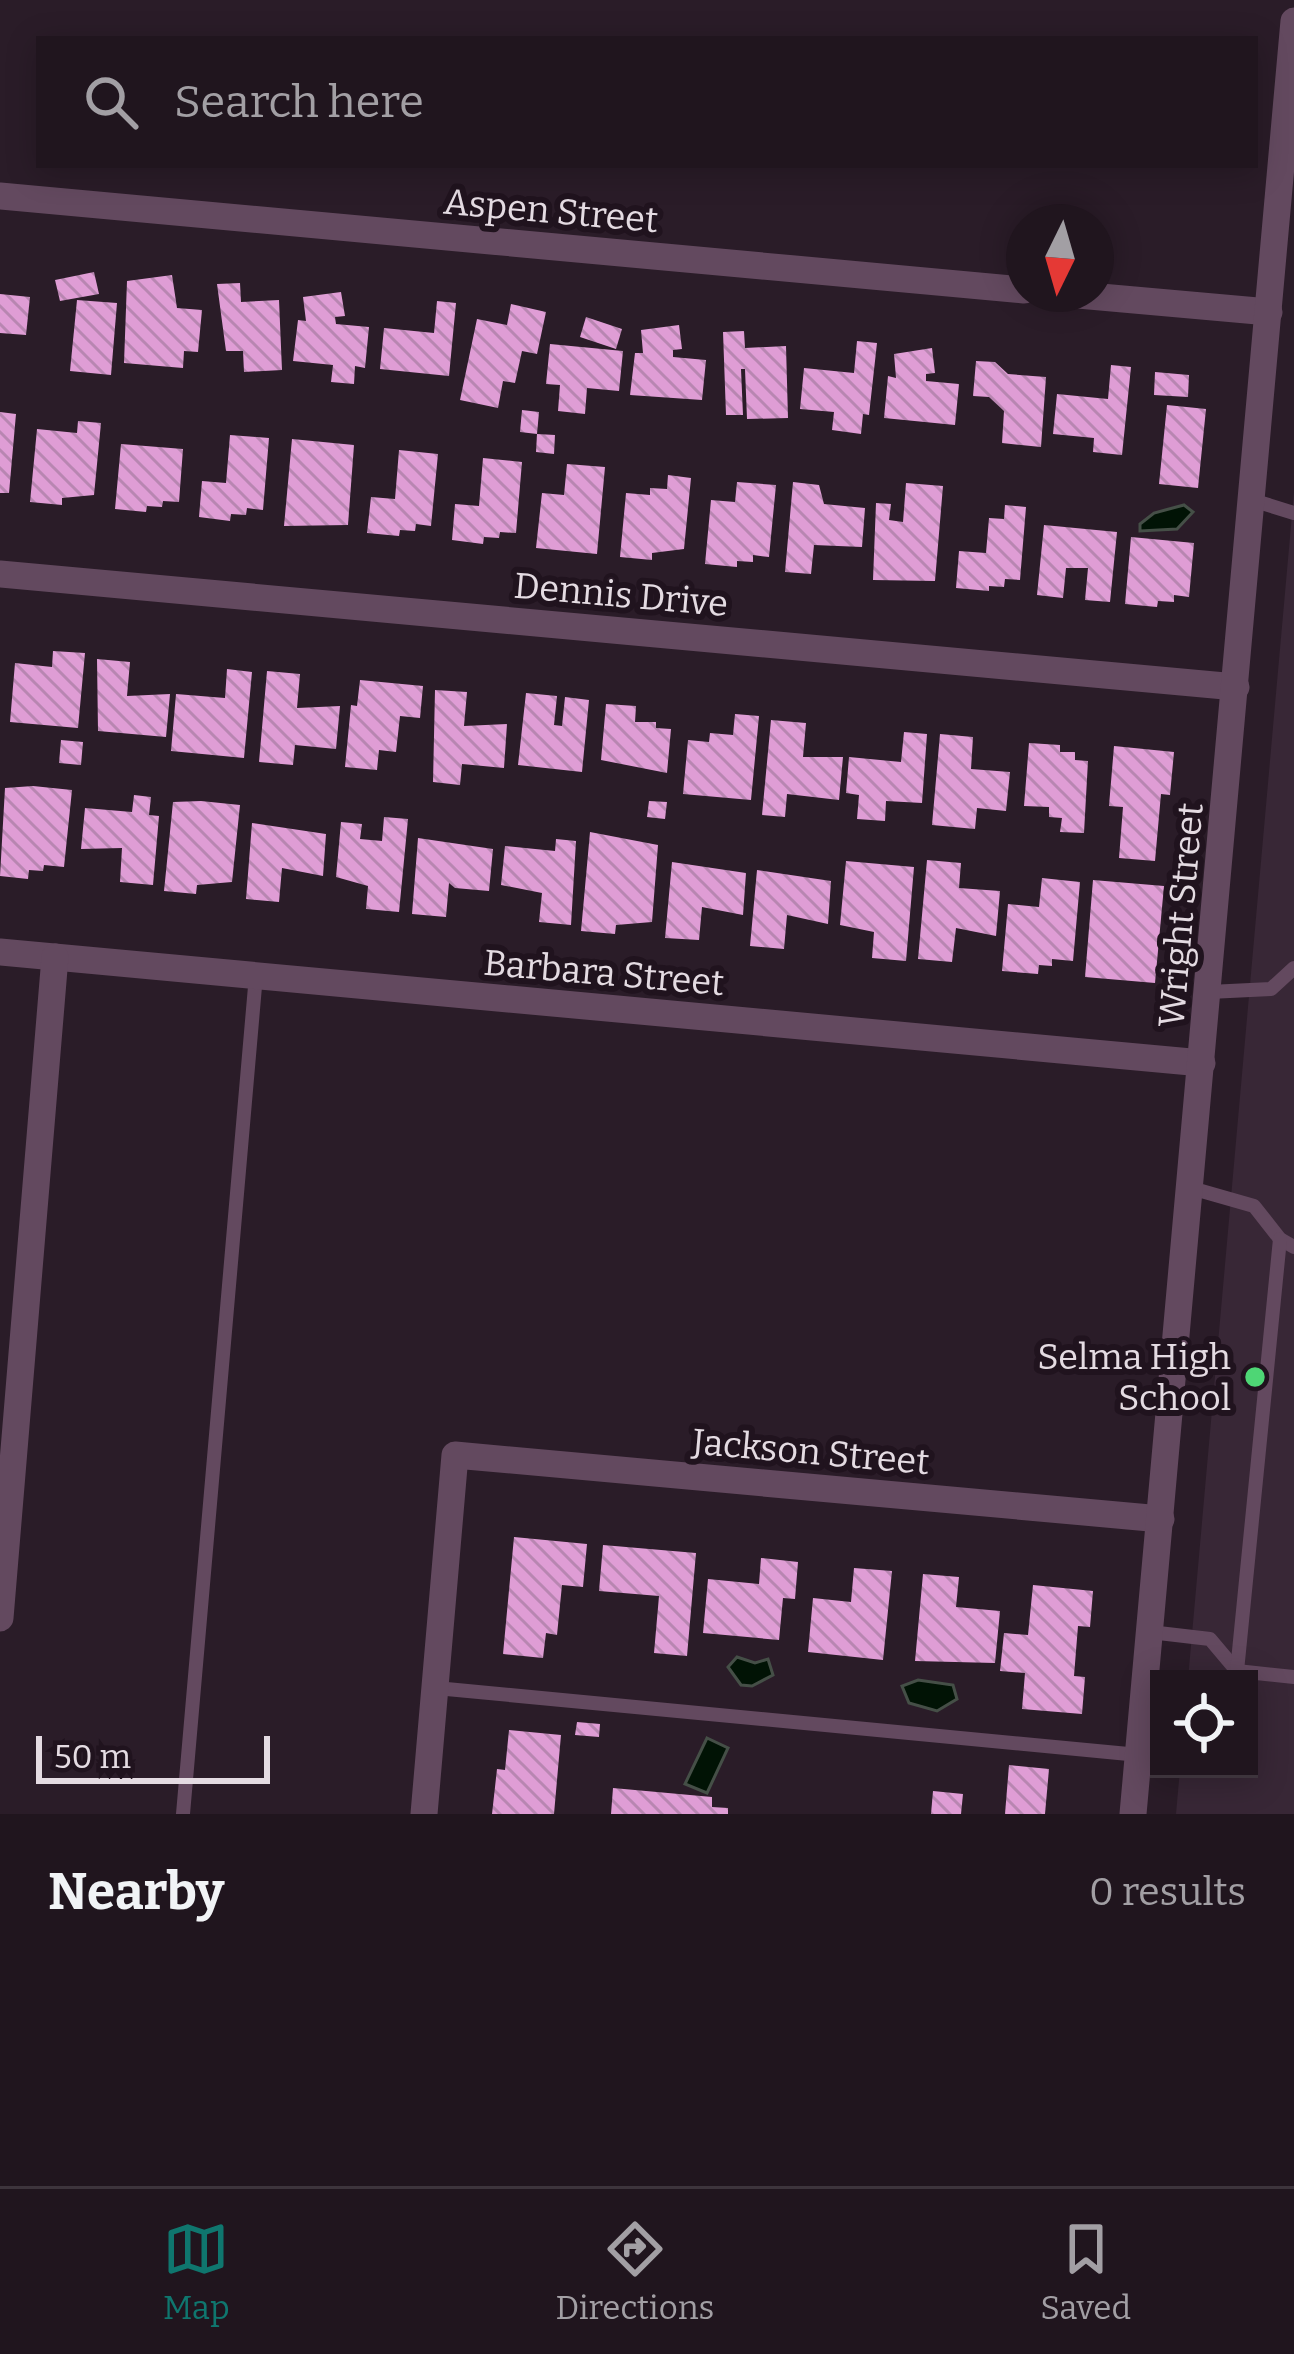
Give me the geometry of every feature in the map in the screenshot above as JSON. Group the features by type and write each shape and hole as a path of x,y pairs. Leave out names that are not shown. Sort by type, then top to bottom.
{"street":[{"name":"Wright Street","path":"1133,1814 1294,22"},
{"name":"Aspen Street","path":"0,196 1006,288"},
{"path":"1114,298 1269,312"},
{"name":"Dennis Drive","path":"0,574 1236,687"},
{"name":"Barbara Street","path":"0,952 1202,1063"},
{"path":"0,1618 55,957"},
{"name":"Jackson Street","path":"436,1688 455,1456 1161,1519"},
{"path":"424,1814 436,1688"}],"lane":[{"path":"1252,500 1294,513"},
{"path":"1209,992 1261,992 1294,968"},
{"path":"183,1814 256,975"},
{"path":"1191,1188 1254,1206 1287,1243 1237,1670"},
{"path":"1150,1632 1210,1639 1236,1670"},
{"path":"1258,1673 1294,1677"},
{"path":"436,1688 1138,1754"}],"shaded area":[{"name":"Selma High School","path":"1294,492 1294,1814 1176,1814 1179,1778 1258,1778 1258,1670 1189,1670"},
{"path":"1184,505 1193,512 1177,529 1140,531 1140,524 1154,513"},
{"path":"737,1657 755,1663 768,1659 773,1675 752,1686 741,1685 728,1667"},
{"path":"918,1680 953,1685 957,1699 937,1711 909,1703 902,1686"},
{"path":"707,1738 728,1748 707,1793 685,1784"}],"building":[{"path":"94,272 99,294 60,301 55,280"},
{"path":"172,275 177,308 202,310 198,352 184,351 183,368 124,363 127,281"},
{"path":"240,283 241,302 279,300 282,370 244,372 243,351 226,351 217,284"},
{"path":"341,292 345,316 335,317 336,324 369,327 365,368 355,366 354,384 331,382 333,365 293,361 298,320 306,321 303,297"},
{"path":"0,294 30,297 26,335 0,333"},
{"path":"77,300 117,303 111,375 70,371"},
{"path":"437,301 456,303 449,376 380,369 384,328 434,333"},
{"path":"511,304 546,312 537,354 522,351 515,383 503,381 498,408 460,400 477,319 507,325"},
{"path":"586,317 622,329 616,349 580,337"},
{"path":"679,325 682,349 673,350 673,357 706,360 702,400 630,395 635,353 643,353 641,330"},
{"path":"744,331 745,348 786,346 788,418 747,419 745,369 741,369 743,415 726,415 723,332"},
{"path":"857,341 877,343 869,415 863,414 861,434 832,430 834,412 800,409 804,368 854,373"},
{"path":"550,344 623,351 619,391 587,388 585,414 558,411 560,385 546,384"},
{"path":"932,348 935,373 926,374 926,381 959,384 955,425 884,418 888,376 896,378 894,354"},
{"path":"976,361 995,362 1008,374 1046,377 1041,447 1002,443 1004,411 989,397 973,396"},
{"path":"1111,365 1131,367 1122,455 1093,452 1094,438 1053,434 1057,394 1108,399"},
{"path":"1155,372 1189,375 1188,397 1154,395"},
{"path":"1167,405 1206,409 1198,488 1159,484"},
{"path":"522,410 539,412 537,434 520,432"},
{"path":"0,412 16,414 9,493 0,493"},
{"path":"78,421 101,423 94,495 62,498 62,505 30,502 37,429 77,433"},
{"path":"537,434 555,435 554,454 536,452"},
{"path":"230,435 269,438 263,510 247,508 246,515 231,514 230,521 199,517 202,481 226,483"},
{"path":"292,439 354,445 348,525 284,526"},
{"path":"121,444 183,449 179,502 163,501 162,507 147,506 146,512 115,509"},
{"path":"399,450 438,454 431,526 416,524 415,531 400,530 399,536 367,533 371,497 395,499"},
{"path":"483,458 522,462 516,533 484,537 483,544 452,540 455,504 479,506"},
{"path":"567,464 605,467 597,554 536,548 542,493 564,495"},
{"path":"668,475 691,478 684,549 652,553 652,560 620,557 626,493 650,495 650,488 667,489"},
{"path":"737,482 776,485 769,557 753,555 753,562 737,561 737,567 705,564 711,500 735,502"},
{"path":"793,482 819,485 824,504 865,508 862,547 814,545 811,574 785,572"},
{"path":"906,483 943,486 935,581 873,580 876,503 891,504 889,520 903,522"},
{"path":"1005,505 1026,507 1020,580 1005,579 1004,587 989,586 989,591 956,588 959,551 986,553 989,518 1004,519"},
{"path":"1044,525 1117,532 1110,602 1085,600 1088,568 1066,568 1063,598 1037,595"},
{"path":"1131,537 1194,543 1189,597 1174,595 1174,602 1158,601 1157,607 1125,604"},
{"path":"53,651 85,653 78,728 10,722 15,663 52,667"},
{"path":"97,659 130,662 127,696 170,694 166,737 98,731"},
{"path":"227,669 252,672 244,758 171,751 176,694 225,698"},
{"path":"267,671 300,674 297,708 340,706 336,749 295,745 293,765 259,762"},
{"path":"360,680 423,686 420,718 400,716 396,752 379,750 377,770 345,767 351,705 357,706"},
{"path":"435,690 467,692 464,726 507,724 504,768 462,764 460,785 433,782"},
{"path":"526,693 557,696 554,725 562,726 565,697 589,700 582,772 518,765"},
{"path":"606,704 636,706 635,722 656,722 656,728 671,729 667,773 601,760"},
{"path":"735,714 759,716 751,800 683,794 688,740 709,742 710,733 733,735"},
{"path":"771,720 806,723 803,757 843,757 839,800 787,794 785,817 762,815"},
{"path":"904,732 927,734 922,803 886,801 885,821 857,819 859,795 846,793 849,757 901,762"},
{"path":"940,734 973,737 971,769 1010,772 1006,811 977,808 975,829 932,825"},
{"path":"61,740 83,742 81,765 59,763"},
{"path":"1029,743 1060,745 1060,752 1075,752 1075,760 1088,761 1084,833 1060,832 1062,818 1049,817 1049,807 1024,806"},
{"path":"1114,746 1174,752 1170,795 1161,794 1155,861 1119,858 1123,807 1109,806"},
{"path":"5,788 72,790 64,867 44,865 43,871 29,870 28,879 0,876"},
{"path":"134,795 151,797 149,815 159,816 153,885 120,882 122,848 81,849 85,808 132,812"},
{"path":"649,801 667,802 665,819 647,817"},
{"path":"173,802 240,805 232,882 197,885 196,894 164,891"},
{"path":"384,817 408,819 399,912 366,909 368,886 336,877 341,822 362,824 360,839 382,841"},
{"path":"252,823 326,834 323,876 282,868 279,902 246,899"},
{"path":"590,832 658,845 652,922 616,925 615,934 581,931"},
{"path":"418,838 493,849 489,891 455,888 449,883 446,917 412,914"},
{"path":"556,839 576,841 571,925 539,922 542,893 501,885 505,846 555,851"},
{"path":"927,860 961,863 959,888 1000,891 996,936 956,928 952,962 918,959"},
{"path":"846,861 914,867 906,961 872,958 874,932 840,925"},
{"path":"672,862 746,873 743,915 702,907 699,940 665,938"},
{"path":"757,870 831,881 828,924 787,915 784,949 750,946"},
{"path":"1042,878 1080,882 1073,961 1052,959 1052,966 1039,965 1038,974 1002,971 1008,904 1039,907"},
{"path":"1093,880 1164,886 1155,983 1085,977"},
{"path":"514,1537 587,1544 583,1587 562,1585 557,1635 546,1633 543,1658 503,1654"},
{"path":"603,1545 696,1553 687,1656 654,1653 659,1596 599,1591"},
{"path":"761,1558 798,1562 795,1599 783,1598 779,1640 703,1633 708,1579 759,1584"},
{"path":"854,1568 892,1571 883,1660 808,1652 813,1598 851,1602"},
{"path":"923,1574 959,1577 956,1607 1000,1611 995,1663 915,1661"},
{"path":"1033,1585 1093,1591 1090,1627 1078,1626 1074,1676 1085,1677 1082,1714 1022,1709 1025,1673 1000,1671 1004,1633 1028,1635"},
{"path":"577,1722 600,1724 599,1737 575,1735"},
{"path":"509,1730 561,1735 554,1814 492,1814 497,1769 505,1770"},
{"path":"1009,1765 1049,1769 1045,1814 1005,1814"},
{"path":"613,1788 712,1797 712,1807 728,1808 728,1814 611,1814"},
{"path":"933,1791 963,1794 961,1814 931,1814"}],"place":[{"name":"Selma High School","path":"1255,1377"}]}
